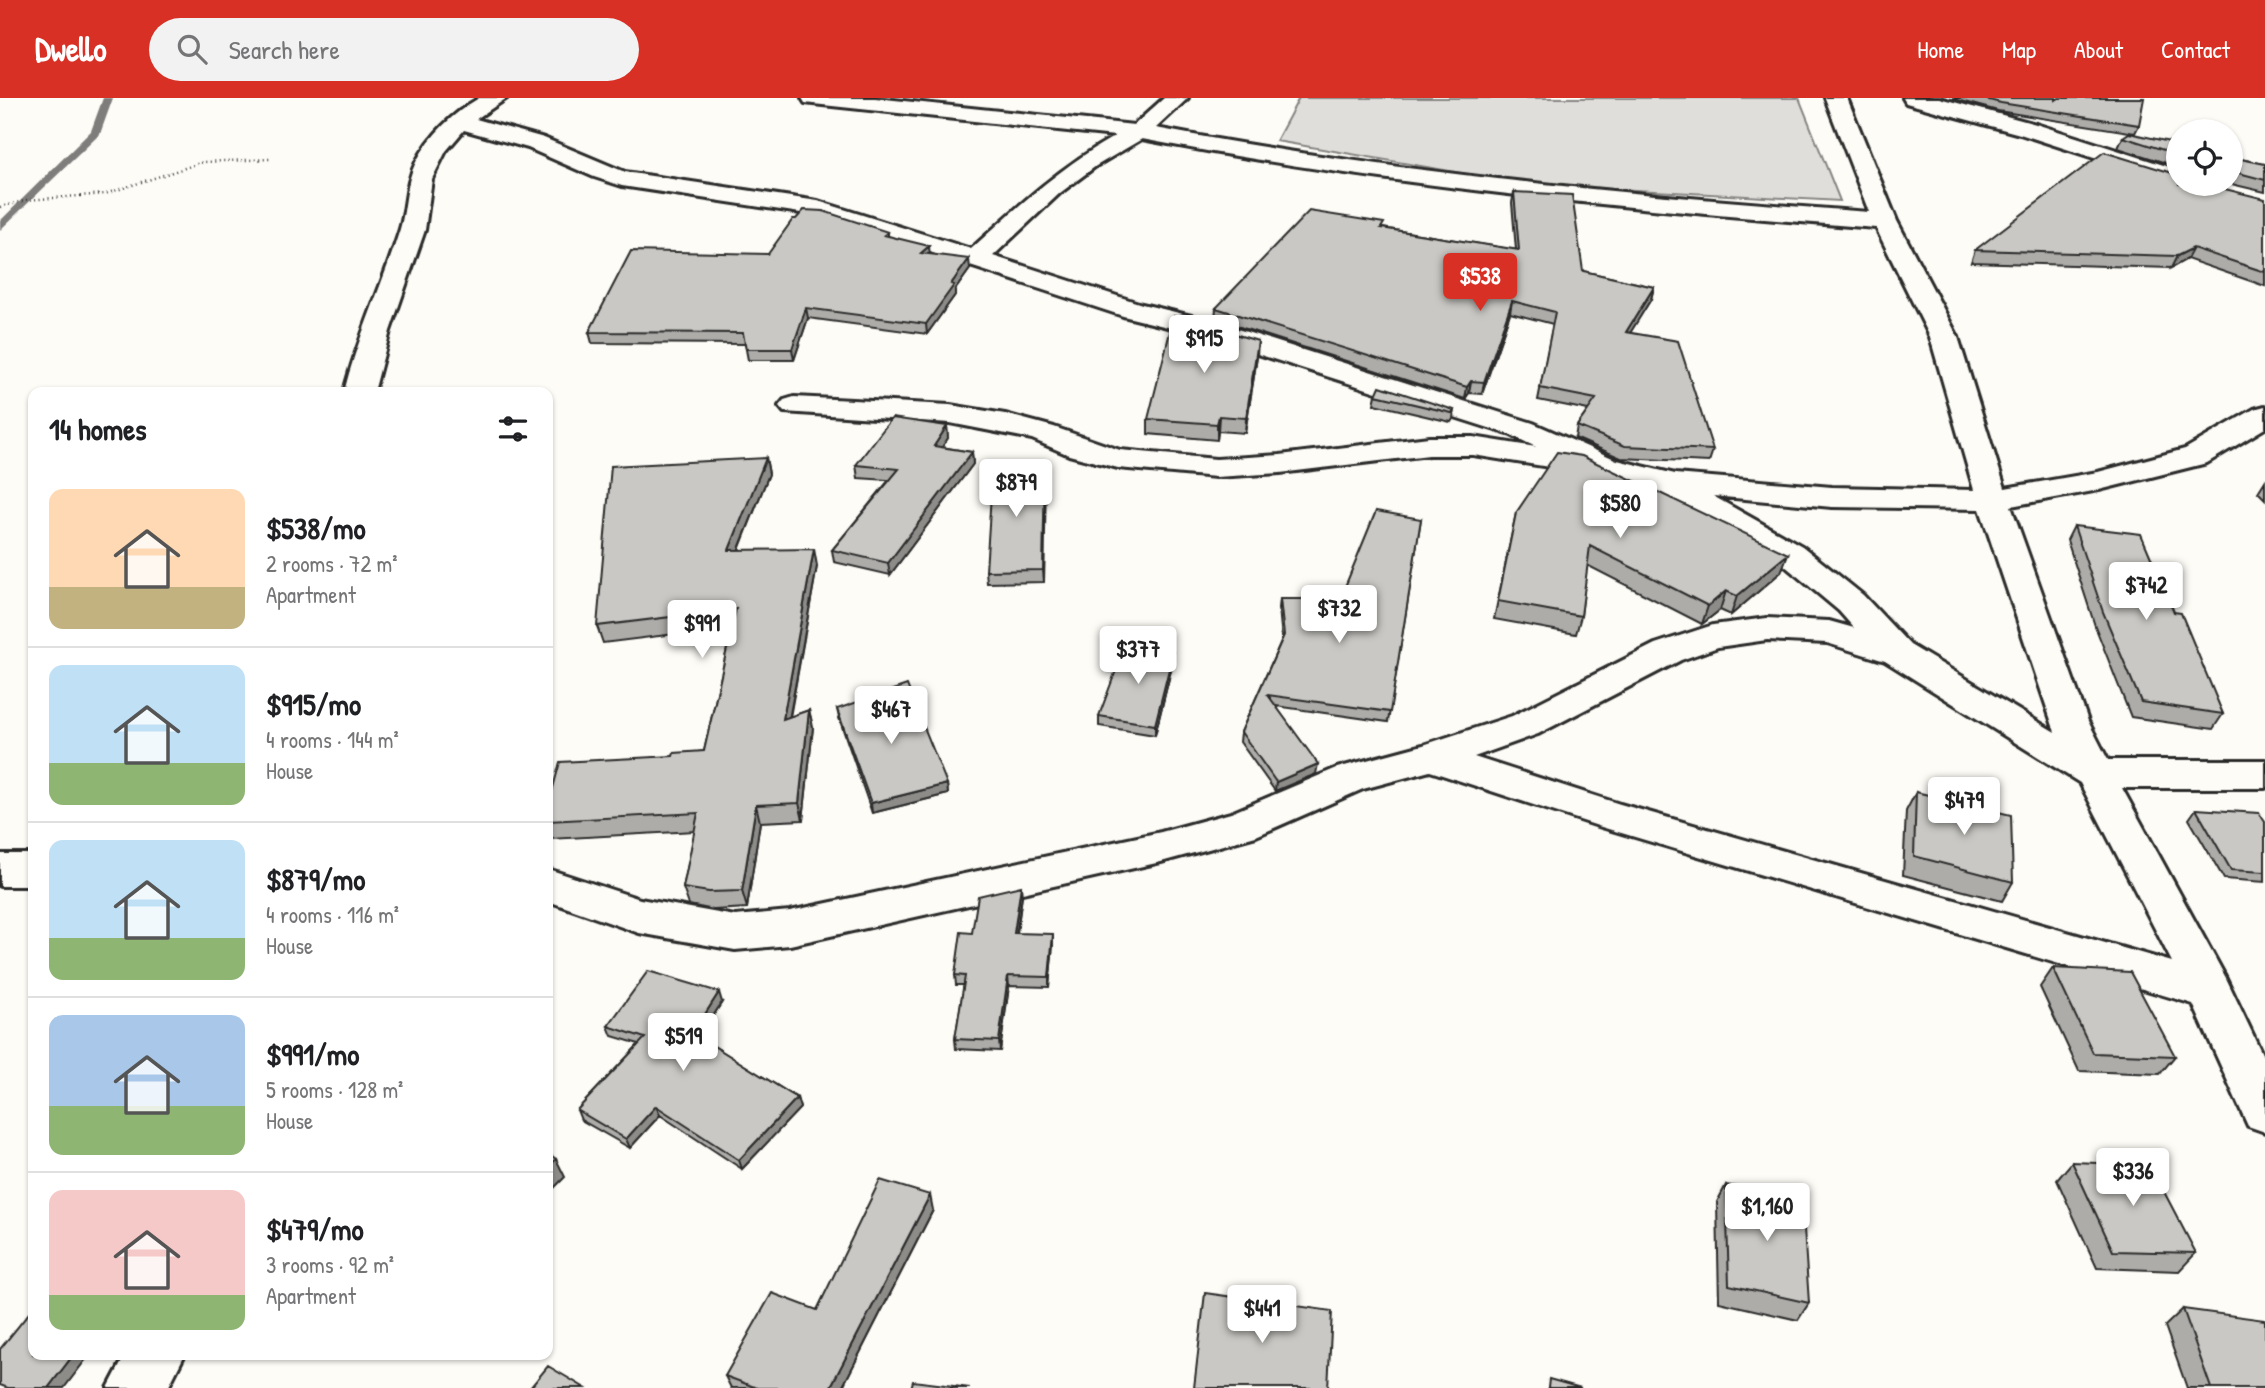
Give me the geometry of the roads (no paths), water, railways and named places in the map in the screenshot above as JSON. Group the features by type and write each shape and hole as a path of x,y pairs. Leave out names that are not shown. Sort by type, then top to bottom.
{"street":[{"path":"360,387 367,352 413,227 422,173 441,141 458,122 496,98"},
{"path":"813,98 1139,132 1303,161 1615,201 1885,221"},
{"path":"976,258 1052,188 1088,161 1139,132 1177,98"},
{"path":"1836,98 1885,221 1944,337 1993,500 2069,721 2210,991 2265,1111"},
{"path":"1914,98 2028,129 2166,174"},
{"path":"458,122 502,132 549,148 584,163 600,174 694,191 818,208 1133,310 1202,327 1522,429 1606,467"},
{"path":"794,406 950,414 1043,433 1118,459 1216,467 1280,464 1429,446 1462,446 1606,467 1664,481 1832,497 1993,500 2099,481 2196,457 2265,415"},
{"path":"1664,481 1790,553 1851,603 1898,653"},
{"path":"553,887 639,916 735,933 790,928 1160,848 1242,825 1352,778 1431,757 1525,725 1668,652 1713,636 1767,629 1829,632 1898,653 2095,774 2265,774"},
{"path":"1431,757 1612,816 2210,991"},
{"path":"0,870 28,870"},
{"path":"136,1388 154,1360"}],"waterway":[{"path":"0,227 96,132 108,98"}]}
